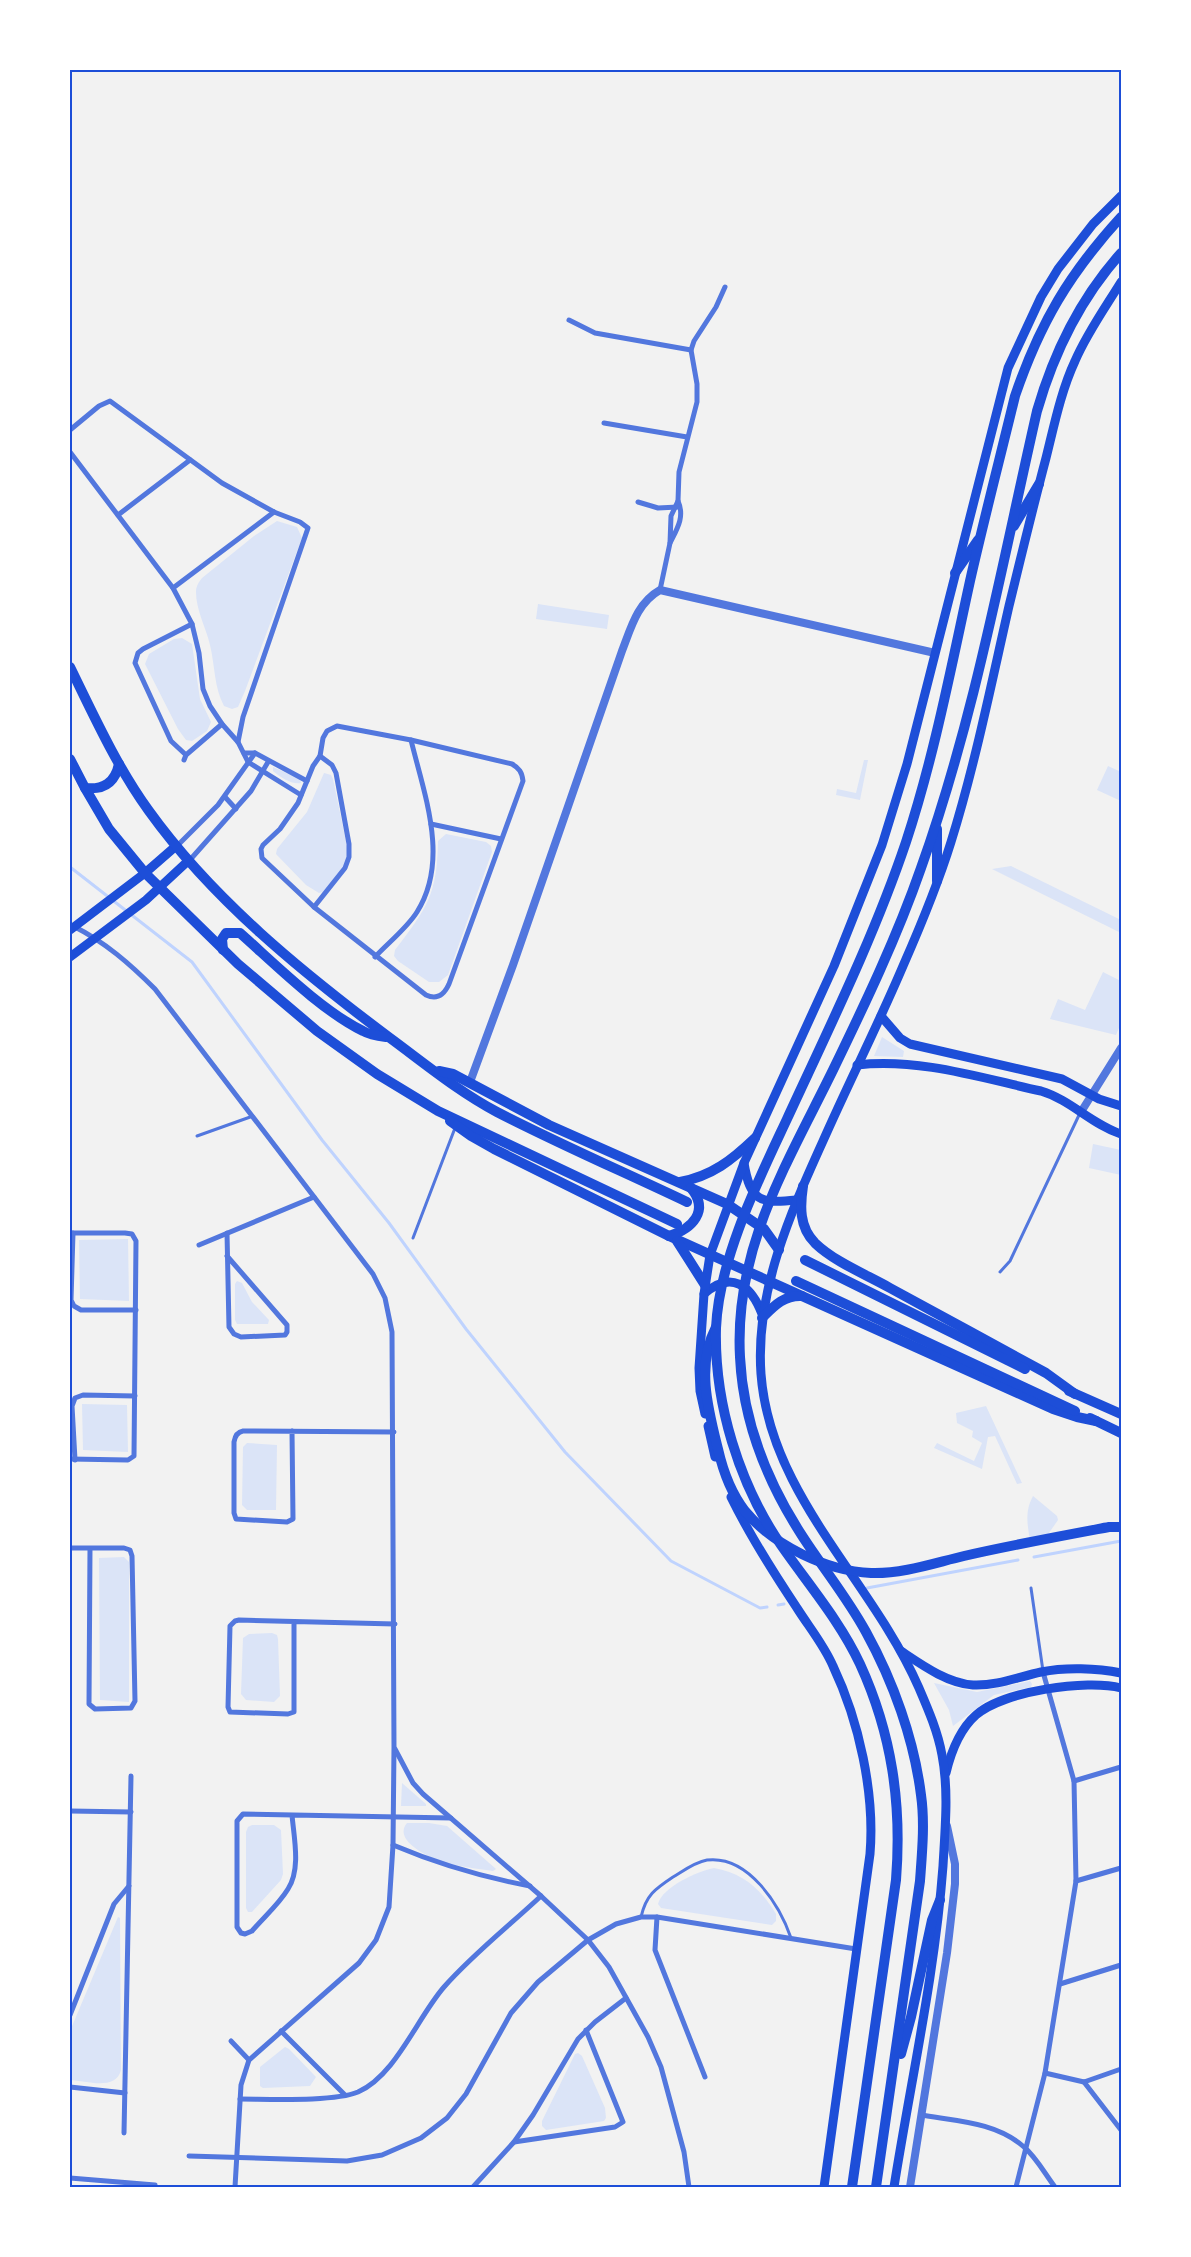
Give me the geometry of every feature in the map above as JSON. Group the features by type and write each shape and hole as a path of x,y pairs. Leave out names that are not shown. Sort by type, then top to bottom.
{"main road":[{"path":"824,2187 872,1834 869,1790 850,1711 833,1664 749,1532 720,1471 711,1444 700,1390 699,1357 710,1255 727,1204 744,1163 834,966 882,845 907,764 1006,376 1020,341 1058,269 1093,224 1121,196"},
{"path":"1121,217 1082,261 1064,288 1036,339 1015,396 932,747 906,842 845,992 763,1171 742,1222 730,1261 716,1326 706,1351 704,1375 710,1418 721,1465 731,1487 745,1510 763,1528 809,1556 840,1568 871,1573 904,1571 1009,1546 1109,1527 1121,1527"},
{"path":"876,2187 913,1940 922,1857 922,1797 907,1730 882,1666 866,1632 845,1597 802,1536 781,1501 765,1467 747,1409 740,1358 740,1308 753,1243 780,1178 880,970 920,871 937,821 963,731 1037,411 1050,372 1068,329 1078,311 1094,286 1121,253"},
{"path":"894,2187 940,1900 946,1820 942,1754 932,1719 900,1651 811,1513 783,1460 773,1434 764,1401 761,1375 762,1316 770,1280 796,1200 880,1016 937,881 950,843 984,718 1055,420 1072,366 1088,334 1121,282"},
{"path":"1009,533 1039,484"},
{"path":"955,573 981,535"},
{"path":"70,667 119,764 148,810 188,861 258,931 343,1003 436,1071 496,1111 687,1202"},
{"path":"70,758 84,788 109,829 160,889 272,994 332,1043 377,1074 457,1123 494,1149 672,1237 1058,1411 1096,1421"},
{"path":"84,788 94,789 103,787 111,782 117,773 119,764"},
{"path":"937,821 937,881"},
{"path":"71,927 131,884 176,846"},
{"path":"70,957 108,926 160,889 188,861"},
{"path":"223,950 222,939 226,933 240,933 290,978 338,1016 364,1032 392,1039"},
{"path":"880,1016 900,1038 924,1049 1062,1079 1091,1095 1121,1106"},
{"path":"922,1065 924,1049"},
{"path":"857,1065 881,1062 922,1065 1041,1091 1055,1095 1102,1126 1121,1134"},
{"path":"436,1071 453,1074 549,1125 727,1204 764,1229 779,1250"},
{"path":"457,1123 677,1224"},
{"path":"680,1182 703,1176 720,1168 755,1138"},
{"path":"744,1163 748,1187 755,1194 776,1202 796,1200"},
{"path":"803,1186 800,1206 802,1219 806,1231 815,1243 847,1264 1046,1373 1074,1394"},
{"path":"672,1237 684,1231 698,1214 699,1203 697,1196 691,1188"},
{"path":"672,1237 705,1289"},
{"path":"805,1260 1074,1394 1121,1414"},
{"path":"705,1289 725,1281 737,1282 757,1300 762,1316"},
{"path":"796,1281 1121,1433"},
{"path":"762,1316 783,1299 791,1296 803,1296"},
{"path":"716,1326 720,1382 726,1420 746,1480 760,1511 779,1542 834,1619 859,1662 877,1709 893,1769 899,1837 896,1880 852,2187"},
{"path":"900,1651 948,1678 972,1685 996,1684 1043,1672 1078,1670 1121,1673"},
{"path":"945,1780 952,1751 976,1716 991,1705 1012,1697 1080,1684 1111,1685 1121,1688"},
{"path":"889,2096 912,2017 932,1920 940,1900"}],"street":[{"path":"670,543 681,520 678,507 679,472 697,394 691,350 694,341 716,307 725,287"},
{"path":"569,320 595,333 691,350"},
{"path":"70,430 99,406 110,401 222,483 274,512 300,522 308,528 243,717 238,742"},
{"path":"604,423 687,437"},
{"path":"70,452 173,588 192,624 199,653 203,689 210,706 222,724 238,742 248,762 301,795"},
{"path":"118,515 190,460"},
{"path":"638,502 658,508 678,507"},
{"path":"470,1082 520,946 622,651 638,611 647,599 660,590 670,543 671,516 678,507"},
{"path":"173,588 274,512"},
{"path":"660,590 935,652"},
{"path":"192,624 143,649 138,653 135,663 171,741 185,757 222,724"},
{"path":"337,726 411,740 517,767 523,781 449,984 443,994 433,998 426,995 375,957 314,907 262,858 261,854 263,845 280,829 301,795 313,766 320,756 323,738 327,731 337,726"},
{"path":"375,957 416,914 422,903 432,862 431,824 411,740"},
{"path":"244,753 255,753 268,762 307,781"},
{"path":"176,846 200,825 225,797 255,753"},
{"path":"314,907 346,868 350,850 336,773 332,765 320,756"},
{"path":"188,861 251,791 268,762"},
{"path":"225,797 236,809"},
{"path":"431,824 501,839"},
{"path":"71,927 95,938 118,954 155,989 373,1274 385,1298 392,1332 395,1624 393,1845 388,1907 376,1940 360,1963 249,2060 243,2076 240,2100 236,2187"},
{"path":"1081,1112 1121,1048"},
{"path":"199,1245 314,1197"},
{"path":"135,1396 84,1395 76,1398 72,1406 73,1460 128,1460 133,1458 135,1453 136,1310 134,1237 125,1233 71,1233 71,1300 74,1306 81,1310 136,1310"},
{"path":"227,1233 227,1256 231,1330 241,1337 282,1336 285,1334 287,1332 287,1325 227,1256"},
{"path":"292,1431 292,1519 287,1522 236,1519 234,1513 234,1437 243,1431 292,1431 394,1432"},
{"path":"70,1548 90,1548 124,1548 130,1550 132,1556 135,1701 133,1706 128,1709 95,1709 89,1704 90,1548"},
{"path":"294,1622 296,1705 294,1712 288,1714 230,1712 228,1707 232,1623 239,1620 395,1624"},
{"path":"1016,2187 1045,2073 1076,1881 1074,1781 1050,1690 1043,1672"},
{"path":"394,1747 413,1783 423,1794 531,1886 588,1940 609,1967 648,2037 661,2067 684,2152 689,2187"},
{"path":"1074,1781 1121,1767"},
{"path":"124,2133 131,1776"},
{"path":"70,1811 131,1812"},
{"path":"292,1815 295,1865 292,1881 284,1895 252,1930 245,1934 241,1933 237,1927 237,1821 247,1813 452,1818"},
{"path":"910,2187 947,1953 955,1884 955,1864 946,1820"},
{"path":"393,1845 466,1872 531,1886"},
{"path":"1076,1881 1121,1868"},
{"path":"70,2015 114,1904 129,1886"},
{"path":"240,2100 345,2095 357,2092 376,2080 393,2060 443,1988 541,1896"},
{"path":"189,2156 326,2162 365,2159 400,2148 421,2138 447,2118 466,2094 511,2013 527,1993 588,1940 624,1921 640,1916 856,1949"},
{"path":"657,1918 655,1950 706,2077"},
{"path":"1060,1984 1121,1966"},
{"path":"473,2187 514,2142 542,2102 572,2048 586,2030 626,1998"},
{"path":"922,2019 936,2022"},
{"path":"514,2142 615,2127 624,2122 586,2030"},
{"path":"281,2032 345,2095"},
{"path":"231,2041 249,2060"},
{"path":"1045,2073 1084,2082 1121,2069"},
{"path":"1084,2082 1121,2130"},
{"path":"70,2087 124,2093"},
{"path":"921,2114 999,2130 1025,2147 1055,2187"},
{"path":"70,2178 125,2185 155,2185"}],"lane":[{"path":"1000,1272 1010,1261 1081,1112"},
{"path":"198,1136 253,1116"},
{"path":"413,1238 457,1123"},
{"path":"1031,1588 1043,1672"},
{"path":"640,1916 644,1903 652,1892 684,1870 698,1863 715,1861 740,1868 758,1882 774,1901 791,1939"}],"shaded area":[{"path":"277,521 297,527 302,538 245,691 238,707 232,709 224,706 218,691 210,645 196,592 202,578 254,536"},
{"path":"538,604 609,615 607,629 536,619"},
{"path":"182,638 192,644 200,699 211,722 207,731 192,741 186,740 178,729 145,664 149,654 174,639"},
{"path":"864,760 868,760 860,800 836,795 837,789 856,793"},
{"path":"1108,766 1121,772 1121,801 1097,790"},
{"path":"273,767 300,779 301,783 290,782 283,778 273,771"},
{"path":"324,773 331,775 333,779 347,846 347,863 323,892 319,893 306,885 276,854 277,849 307,812"},
{"path":"446,834 486,842 491,846 492,852 448,975 439,982 429,982 398,961 394,956 395,950 415,923 428,900 435,875 438,841"},
{"path":"1011,866 1121,920 1121,933 992,869"},
{"path":"1103,972 1121,981 1121,1023 1116,1035 1050,1019 1058,999 1085,1010"},
{"path":"882,1037 904,1051 903,1057 874,1056"},
{"path":"1093,1144 1121,1150 1121,1175 1089,1168"},
{"path":"128,1239 129,1301 80,1299 79,1240"},
{"path":"237,1281 242,1283 252,1302 269,1320 268,1324 237,1324 235,1320 235,1284"},
{"path":"82,1404 127,1405 128,1452 83,1450"},
{"path":"986,1406 1022,1483 1017,1484 995,1436 988,1437 982,1469 934,1448 937,1443 974,1461 982,1443 972,1437 973,1431 957,1423 956,1413"},
{"path":"247,1443 277,1445 276,1510 247,1510 242,1505 243,1447"},
{"path":"1033,1496 1057,1516 1058,1520 1044,1540 1030,1540 1027,1517"},
{"path":"124,1557 129,1562 129,1702 100,1700 99,1558"},
{"path":"272,1633 277,1635 278,1639 280,1696 274,1702 246,1700 241,1694 243,1638 249,1634"},
{"path":"1030,1681 1031,1687 994,1695 953,1726 949,1710 934,1683 977,1692"},
{"path":"402,1783 426,1804 426,1806 401,1806"},
{"path":"407,1823 429,1823 447,1826 496,1869 493,1871 450,1864 426,1855 410,1844 405,1837 404,1830"},
{"path":"252,1825 274,1825 281,1830 283,1874 281,1880 252,1912 248,1912 246,1908 246,1832 248,1827"},
{"path":"714,1868 734,1874 750,1884 770,1905 776,1914 776,1921 772,1925 661,1908 658,1904 666,1892 673,1886 699,1872"},
{"path":"118,1917 120,1918 121,2070 113,2081 107,2083 70,2080 70,2031"},
{"path":"285,2047 316,2077 310,2086 263,2088 260,2086 260,2067"},
{"path":"578,2053 582,2056 605,2108 606,2118 604,2121 546,2130 542,2126 542,2121 575,2054"}],"waterway":[{"path":"70,867 192,962 322,1140 389,1223 466,1329 565,1452 671,1561 760,1608 767,1607"},
{"path":"1034,1557 1121,1541"},
{"path":"867,1588 1018,1560"},
{"path":"778,1605 784,1604"}]}
